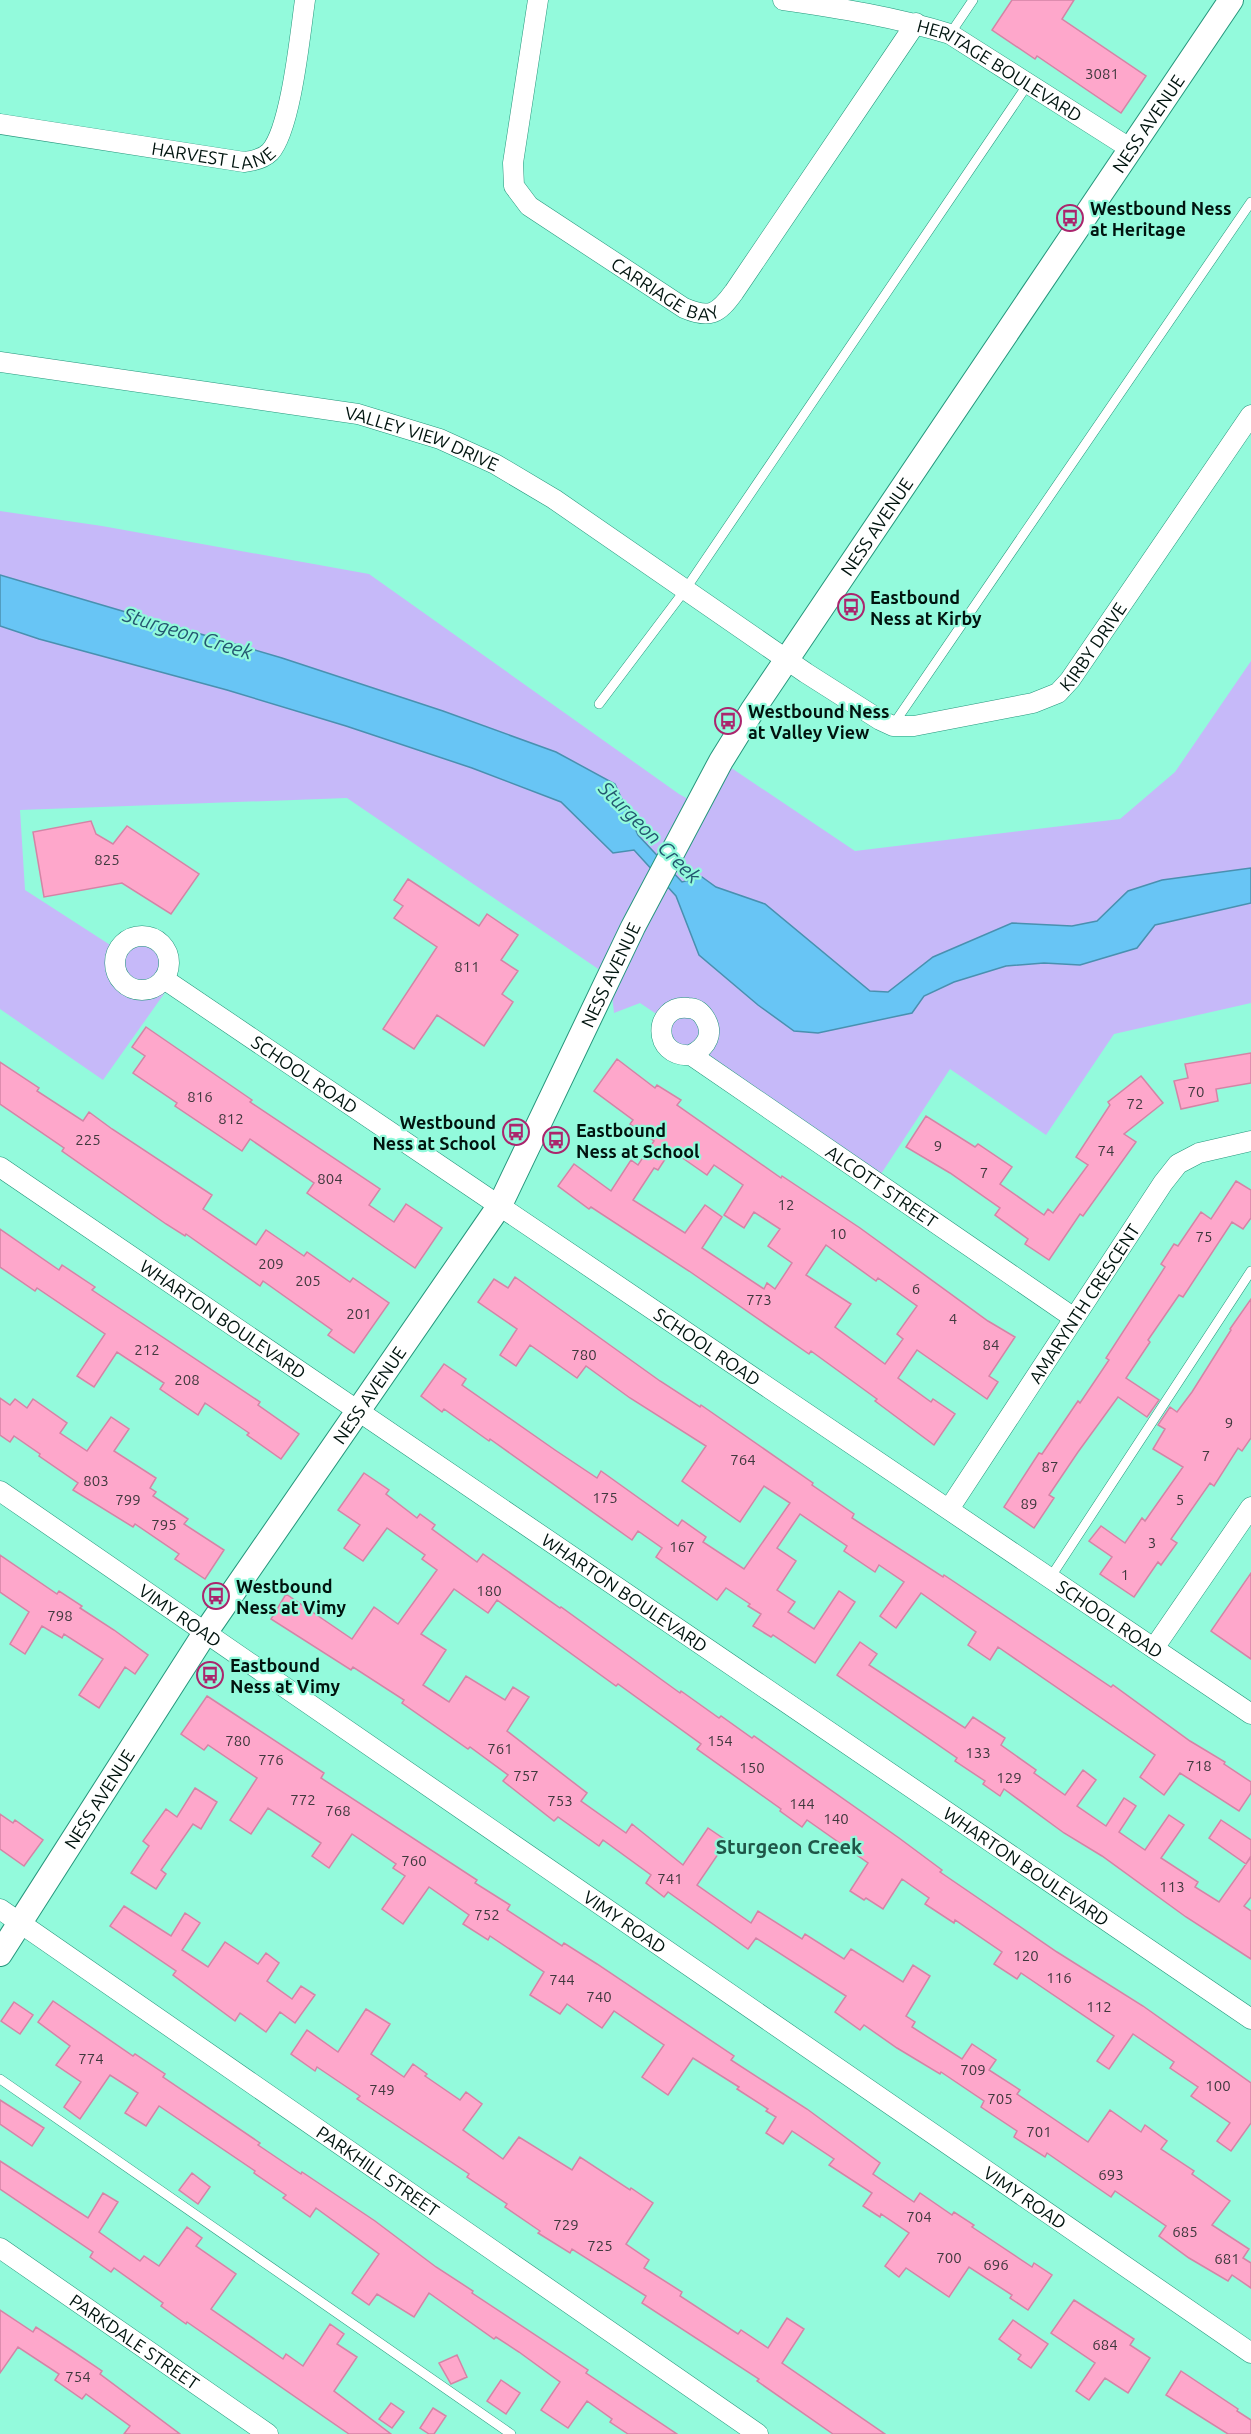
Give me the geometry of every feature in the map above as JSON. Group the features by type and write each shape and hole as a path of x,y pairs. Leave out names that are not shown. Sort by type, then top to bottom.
{"street":[{"name":"HARVEST LANE","path":"0,124 244,162 260,159 268,154 279,139 286,117 305,0"},
{"name":"CARRIAGE BAY","path":"538,0 513,163 514,186 529,206 684,308 701,315 720,310 734,292 916,23"},
{"name":"HERITAGE BOULEVARD","path":"783,0 857,5 950,34 1131,149"},
{"name":"NESS AVENUE","path":"0,1954 205,1633 500,1205 633,927 698,805 752,711 1231,0"},
{"name":"VALLEY VIEW DRIVE","path":"0,362 358,414 440,439 495,464 554,499 787,660"},
{"name":"KIRBY DRIVE","path":"893,726 914,726 1033,703 1058,693 1070,680 1251,415"},
{"path":"787,660 893,726"},
{"name":"SCHOOL ROAD","path":"164,979 1251,1714"},
{"name":"ALCOTT STREET","path":"691,1055 1074,1318"},
{"name":"AMARYNTH CRESCENT","path":"949,1509 1163,1183 1178,1164 1199,1153 1251,1141"},
{"name":"WHARTON BOULEVARD","path":"0,1167 1251,2019"},
{"name":"VIMY ROAD","path":"0,1491 1251,2353"},
{"path":"1154,1648 1251,1507"},
{"name":"PARKHILL STREET","path":"0,1909 758,2434"},
{"name":"PARKDALE STREET","path":"0,2248 268,2434"}],"lane":[{"path":"950,34 973,0"},
{"path":"599,704 685,590 1028,84"},
{"path":"893,726 1251,202"},
{"path":"1050,1578 1251,1271"},
{"path":"0,2079 510,2434"}],"shaded area":[{"path":"0,511 102,526 369,574 679,794 697,804 721,761 855,851 1120,819 1175,772 1251,661 1251,1003 1114,1034 1046,1135 950,1069 875,1183 674,1053 664,1019 640,1003 614,1013 610,977 347,798 20,810 25,890 118,950 132,938 143,936 160,942 168,956 169,965 164,979 171,984 103,1080 0,1009"}],"water":[{"path":"0,575 282,658 443,711 556,752 615,784 638,835 682,882 702,877 716,887 765,904 870,991 888,992 933,957 1012,923 1072,926 1097,921 1128,891 1162,880 1251,868 1251,903 1155,925 1137,948 1080,965 1044,963 1006,966 954,982 924,996 912,1013 818,1033 794,1031 758,1005 699,955 676,896 634,850 613,853 561,802 472,768 346,726 0,626"}],"building":[{"path":"1012,0 1074,0 1062,19 1146,76 1121,113 1037,56 1035,59 992,30"},
{"path":"91,821 96,834 113,844 127,826 199,874 171,914 122,883 44,897 33,832"},
{"path":"408,879 479,926 487,914 518,935 501,960 518,971 502,994 513,1002 484,1046 437,1015 414,1049 383,1029 437,947 394,918 403,906 394,900"},
{"path":"146,1027 252,1100 250,1102 380,1189 369,1205 394,1222 406,1204 442,1228 415,1268 307,1193 314,1183 250,1139 242,1151 175,1106 177,1103 133,1073 145,1056 132,1047"},
{"path":"1251,1053 1251,1083 1216,1089 1218,1101 1181,1109 1174,1081 1188,1078 1185,1064"},
{"path":"617,1059 655,1088 657,1085 681,1100 677,1105 781,1178 782,1176 860,1228 988,1321 1015,1337 989,1376 998,1382 987,1399 917,1350 898,1378 931,1402 933,1399 955,1414 934,1445 875,1401 877,1399 811,1351 809,1354 689,1271 591,1207 589,1209 558,1186 574,1164 611,1191 631,1160 638,1165 654,1141 630,1124 633,1120 594,1091","holes":["671,1150 707,1175 714,1165 743,1185 724,1215 744,1228 754,1212 780,1229 768,1246 792,1263 775,1289 767,1283 764,1289 702,1248 722,1217 705,1205 685,1233 633,1200 654,1168 658,1170","826,1245 876,1281 878,1278 917,1306 897,1334 903,1339 885,1364 835,1327 851,1304 806,1275"]},
{"path":"0,1062 39,1088 37,1091 83,1121 89,1112 212,1195 203,1209 256,1245 266,1230 304,1256 307,1252 350,1282 353,1278 389,1303 354,1353 328,1335 332,1330 263,1281 260,1286 186,1234 185,1236 166,1224 62,1151 64,1148 0,1104"},
{"path":"1141,1076 1163,1103 1124,1134 1136,1142 1083,1216 1080,1214 1049,1260 1025,1244 1028,1239 995,1215 1000,1208 950,1173 906,1147 926,1116 975,1147 978,1144 1012,1167 1000,1184 1044,1215 1048,1209 1053,1213 1088,1165 1076,1157 1110,1105 1108,1102"},
{"path":"1236,1181 1251,1190 1251,1218 1243,1229 1232,1222 1183,1297 1179,1295 1148,1340 1150,1342 1126,1378 1159,1400 1147,1417 1118,1397 1049,1495 1054,1498 1034,1528 1004,1507 1039,1453 1042,1454 1109,1360 1106,1358 1165,1267 1161,1264 1174,1244 1178,1246 1201,1212 1211,1219"},
{"path":"0,1229 59,1270 62,1265 95,1287 92,1290 260,1402 258,1405 299,1434 281,1459 247,1435 249,1433 205,1403 198,1415 160,1389 164,1383 117,1352 94,1387 77,1376 105,1334 37,1288 35,1291 0,1267"},
{"path":"515,1277 660,1381 700,1407 701,1405 813,1483 812,1485 854,1514 852,1518 943,1577 944,1575 1111,1687 1113,1685 1190,1741 1225,1762 1224,1764 1251,1782 1251,1793 1239,1811 1180,1773 1164,1795 1140,1777 1155,1755 998,1647 990,1660 968,1645 976,1632 921,1593 896,1628 880,1616 904,1582 879,1565 875,1572 844,1551 847,1546 800,1514 777,1548 796,1561 777,1590 795,1602 788,1612 814,1629 839,1591 855,1602 815,1663 773,1635 771,1637 753,1626 761,1614 748,1606 750,1604 726,1588 717,1600 656,1557 662,1548 638,1531 632,1540 490,1439 489,1441 444,1409 442,1412 421,1396 444,1364 466,1379 462,1385 555,1450 597,1478 601,1471 678,1526 682,1520 706,1537 703,1542 744,1569 790,1503 764,1486 740,1522 682,1481 706,1446 630,1398 586,1366 577,1378 530,1345 516,1366 500,1355 517,1329 478,1302 494,1279 508,1288"},
{"path":"1251,1299 1251,1438 1242,1451 1238,1448 1214,1486 1210,1483 1171,1539 1177,1543 1161,1565 1158,1562 1134,1597 1100,1574 1112,1557 1089,1541 1101,1526 1125,1543 1142,1518 1145,1521 1183,1467 1153,1449 1165,1429 1158,1425 1170,1407 1177,1412 1192,1392"},
{"path":"0,1398 10,1405 15,1399 27,1408 33,1399 67,1423 60,1433 87,1451 111,1417 129,1429 114,1451 156,1478 150,1488 156,1492 153,1496 188,1519 184,1524 224,1550 205,1579 175,1559 179,1554 135,1524 133,1527 73,1490 78,1483 39,1456 40,1454 14,1436 10,1442 0,1435"},
{"path":"364,1473 389,1490 386,1494 417,1518 420,1514 435,1525 432,1529 477,1562 483,1554 680,1693 681,1691 752,1738 754,1736 899,1838 942,1870 940,1872 1057,1952 1143,2006 1251,2083 1251,2123 1231,2151 1217,2141 1230,2123 1191,2096 1198,2087 1170,2068 1174,2062 1133,2034 1109,2069 1097,2061 1114,2036 1021,1973 1017,1979 994,1964 1002,1952 955,1920 954,1923 925,1904 929,1898 902,1879 883,1909 850,1891 868,1863 807,1820 802,1827 780,1811 781,1809 697,1749 701,1744 497,1600 488,1613 454,1589 421,1634 446,1650 423,1685 449,1702 466,1676 505,1700 513,1687 529,1697 507,1731 587,1793 581,1801 626,1833 632,1824 683,1865 708,1828 727,1841 697,1885 751,1923 758,1911 802,1939 805,1934 844,1959 851,1949 903,1982 913,1965 930,1976 906,2016 915,2022 912,2027 962,2059 972,2044 996,2060 989,2070 1020,2090 1017,2094 1088,2142 1110,2110 1141,2132 1145,2125 1167,2141 1161,2149 1194,2171 1192,2174 1230,2201 1212,2225 1249,2249 1243,2258 1251,2263 1251,2288 1232,2275 1228,2281 1189,2258 1159,2236 1166,2226 1115,2191 1111,2197 1047,2153 1045,2157 1014,2137 1017,2131 981,2107 984,2101 864,2025 860,2030 835,2012 846,1996 756,1938 748,1949 668,1892 664,1897 646,1883 651,1875 603,1840 599,1846 558,1817 554,1821 503,1781 508,1775 470,1747 468,1749 402,1703 404,1700 353,1667 351,1670 271,1619 286,1594 352,1639 374,1607 398,1624 437,1570 422,1559 425,1555 387,1528 363,1561 344,1548 360,1525 338,1510"},
{"path":"0,1555 57,1594 59,1591 82,1606 80,1608 148,1655 135,1674 125,1667 99,1708 79,1695 103,1659 64,1634 62,1638 42,1626 25,1654 10,1644 29,1612 0,1592"},
{"path":"1251,1573 1251,1659 1211,1631"},
{"path":"860,1642 877,1654 869,1665 965,1728 973,1717 1005,1738 1001,1745 1036,1770 1034,1773 1065,1795 1083,1770 1096,1780 1077,1806 1106,1826 1124,1798 1136,1806 1119,1832 1145,1850 1169,1815 1184,1825 1161,1858 1198,1882 1195,1887 1219,1902 1251,1857 1251,1897 1244,1906 1251,1911 1251,1959 1186,1917 1004,1789 1000,1796 983,1784 985,1781 955,1761 957,1758 837,1675"},
{"path":"207,1696 324,1773 321,1778 477,1880 475,1883 510,1905 507,1910 562,1946 564,1943 597,1964 734,2056 731,2060 807,2109 880,2163 873,2174 914,2202 920,2193 952,2215 954,2212 974,2225 972,2227 1032,2267 1034,2263 1052,2275 1028,2310 1010,2298 1012,2295 969,2267 949,2297 906,2268 899,2277 885,2266 909,2233 881,2214 880,2217 863,2206 872,2193 829,2165 834,2159 792,2131 783,2144 766,2133 776,2117 766,2111 768,2109 737,2089 739,2087 693,2058 668,2095 642,2077 664,2045 614,2011 602,2028 567,2004 560,2014 530,1995 544,1972 490,1936 488,1940 463,1924 469,1915 429,1887 403,1924 382,1909 405,1876 393,1868 396,1864 352,1834 329,1868 312,1856 321,1843 268,1808 251,1834 230,1820 257,1778 208,1745 204,1750 181,1734"},
{"path":"195,1788 217,1802 201,1829 193,1824 161,1870 166,1874 156,1889 131,1873 149,1846 143,1841 166,1809 177,1817"},
{"path":"0,1814 13,1823 15,1820 43,1840 24,1866 0,1849"},
{"path":"1221,1820 1251,1840 1251,1856 1246,1864 1209,1838"},
{"path":"124,1906 171,1936 185,1913 200,1923 182,1950 208,1967 225,1942 258,1964 266,1953 279,1963 267,1981 292,1999 301,1986 315,1995 295,2023 280,2012 266,2032 240,2013 235,2021 173,1975 176,1971 110,1926"},
{"path":"53,2001 133,2056 135,2054 165,2074 163,2077 260,2143 258,2145 375,2221 436,2267 473,2291 472,2293 588,2370 586,2373 677,2434 628,2434 610,2422 612,2419 587,2401 568,2428 541,2410 560,2382 429,2293 414,2317 377,2294 369,2305 352,2293 379,2254 316,2208 310,2217 283,2198 286,2195 254,2173 255,2171 159,2106 146,2126 125,2113 138,2093 110,2075 80,2119 64,2107 81,2082 56,2065 70,2046 38,2022"},
{"path":"14,2002 33,2015 20,2034 1,2021"},
{"path":"366,2009 390,2024 371,2054 404,2077 413,2064 427,2074 425,2076 460,2100 466,2092 482,2104 463,2130 503,2159 519,2137 572,2170 580,2157 653,2203 626,2244 649,2260 644,2268 682,2292 680,2296 738,2334 741,2330 768,2348 787,2318 804,2329 782,2363 885,2434 833,2434 757,2381 759,2379 642,2303 646,2296 572,2249 570,2253 538,2233 540,2231 505,2207 507,2204 467,2177 469,2174 357,2099 360,2096 317,2067 315,2071 291,2054 307,2030 338,2052"},
{"path":"0,2100 44,2128 32,2146 0,2124"},
{"path":"0,2161 88,2218 103,2193 118,2202 99,2232 140,2261 144,2256 159,2266 187,2227 202,2238 196,2246 236,2274 211,2309 283,2359 286,2354 303,2366 330,2324 344,2334 337,2344 357,2357 334,2391 391,2434 349,2434 187,2322 186,2324 161,2306 163,2303 114,2268 111,2272 90,2257 93,2252 0,2189"},
{"path":"192,2173 210,2187 198,2204 179,2190"},
{"path":"1074,2300 1134,2339 1130,2345 1150,2358 1128,2393 1105,2378 1089,2400 1076,2391 1095,2363 1051,2333"},
{"path":"0,2310 33,2332 36,2327 102,2371 100,2374 180,2434 124,2434 130,2426 86,2394 82,2399 55,2380 59,2374 18,2347 0,2373"},
{"path":"1013,2320 1048,2344 1031,2368 1018,2359 1021,2355 999,2339"},
{"path":"457,2355 467,2377 451,2384 439,2363"},
{"path":"1181,2371 1251,2420 1251,2434 1228,2434 1166,2395"},
{"path":"501,2380 520,2393 506,2414 487,2401"},
{"path":"391,2403 404,2412 392,2428 379,2419"},
{"path":"433,2408 446,2416 434,2434 429,2434 420,2428"}],"place":[{"name":"Westbound Ness at Heritage","path":"1070,218"},
{"name":"Eastbound Ness at Kirby","path":"851,607"},
{"name":"Westbound Ness at Valley View","path":"728,721"},
{"name":"Westbound Ness at School","path":"516,1132"},
{"name":"Eastbound Ness at School","path":"556,1140"},
{"name":"Westbound Ness at Vimy","path":"216,1596"},
{"name":"Eastbound Ness at Vimy","path":"210,1675"}],"district":[{"name":"Sturgeon Creek","path":"789,1846"}]}
